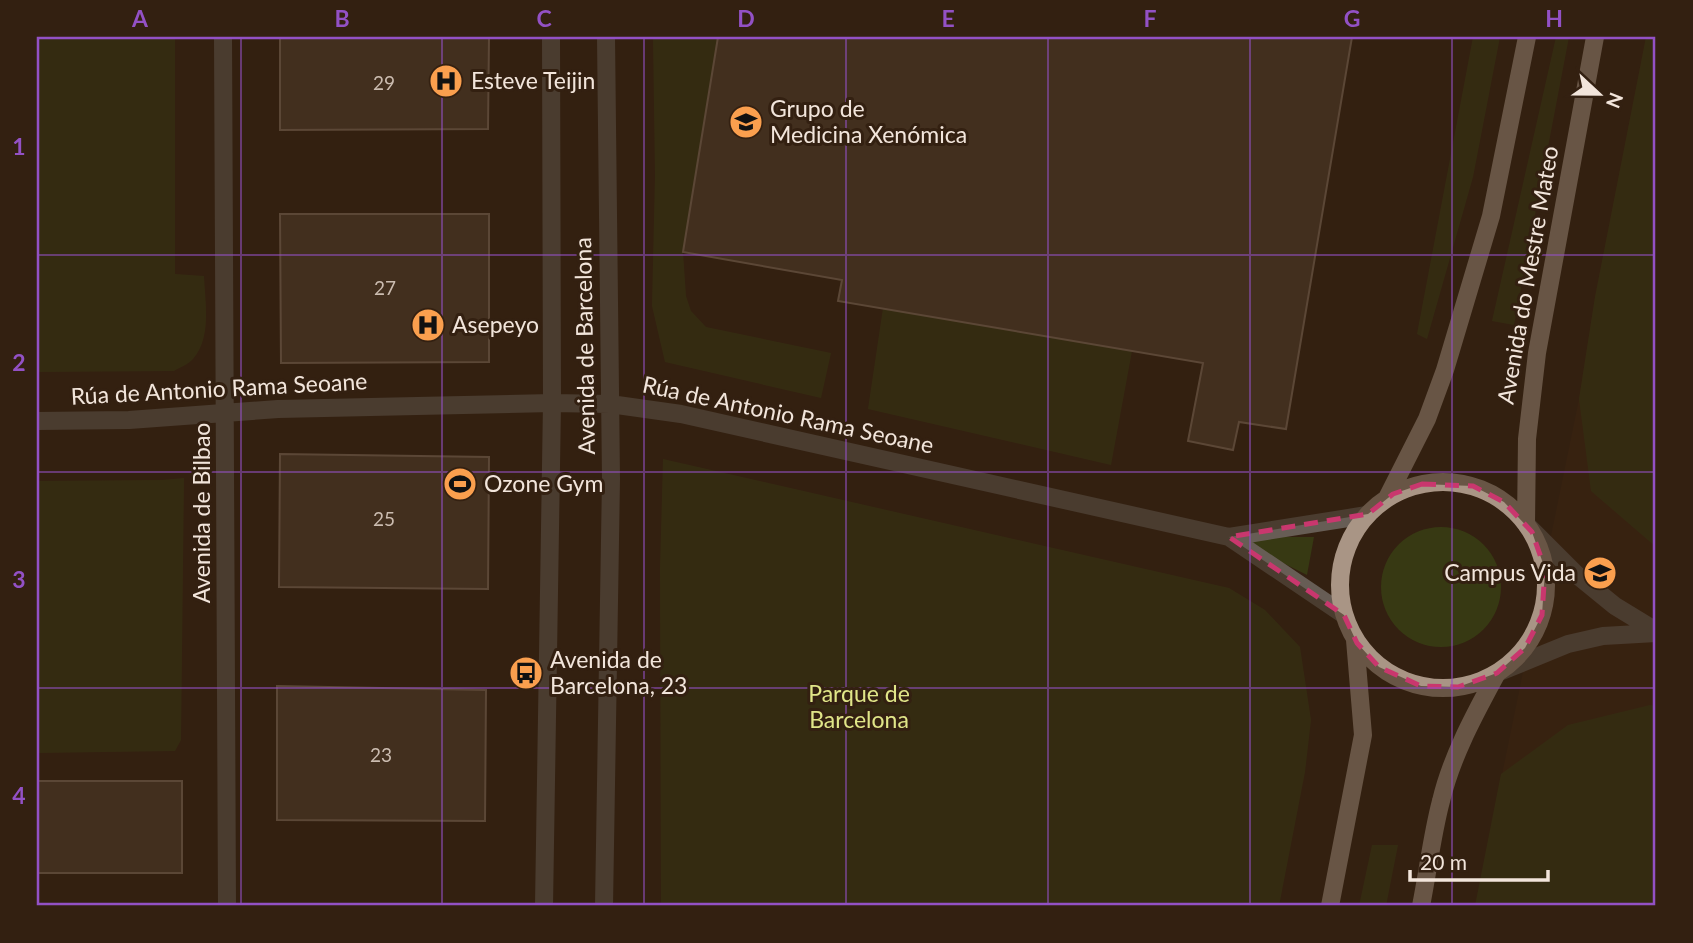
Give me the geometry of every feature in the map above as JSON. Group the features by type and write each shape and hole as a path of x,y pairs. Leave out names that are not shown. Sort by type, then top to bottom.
{"main road":[{"name":"Avenida do Mestre Mateo","path":"1387,498 1427,419 1445,369 1491,216 1527,37"},
{"name":"Avenida do Mestre Mateo","path":"1526,524 1527,439 1537,353 1595,37"},
{"path":"1457,482 1490,493 1512,509 1526,524 1538,544 1545,569 1544,606 1535,632 1525,648 1497,673 1478,683 1458,687 1421,687 1397,678 1379,667 1355,640 1343,614 1339,592 1342,560 1355,530 1367,515 1387,498 1422,484 1457,482"},
{"path":"1330,906 1363,736 1355,640"},
{"path":"1421,906 1448,776 1468,727 1497,673"}],"street":[{"name":"Avenida de Bilbao","path":"223,37 228,906"},
{"name":"Avenida de Barcelona","path":"544,906 552,403 551,37"},
{"name":"Avenida de Barcelona","path":"604,906 610,404 606,37"},
{"name":"Rúa de Antonio Rama Seoane","path":"37,421 129,420 278,409 552,403 610,404 681,414 1229,537 1343,614"},
{"name":"Rúa de Antonio Rama Seoane","path":"1229,537 1367,515"},
{"path":"1526,524 1577,575 1615,606 1656,632"},
{"path":"1497,673 1568,644 1603,636 1656,632"}],"highlighted area":[{"path":"1422,484 1473,486 1504,502 1532,532 1545,569 1542,615 1525,648 1497,673 1458,687 1421,686 1379,667 1357,643 1344,615 1229,537 1368,514 1393,494"}],"shaded area":[{"name":"Campus Vida","path":"1646,37 1656,37 1656,906 1475,906 1579,399 1595,297"}],"green space":[{"path":"37,37 175,37 175,274 204,276 206,319 199,350 191,361 174,371 37,372"},
{"path":"653,37 718,37 683,252 686,296 691,311 706,327 831,353 821,398 665,362 652,306 655,176"},
{"path":"1473,37 1500,37 1473,177 1427,339 1417,334"},
{"path":"1556,37 1569,37 1514,325 1492,321"},
{"path":"1646,37 1656,37 1656,547 1591,491 1579,399 1595,297"},
{"path":"883,308 1132,351 1111,465 868,409"},
{"name":"Parque de Barcelona","path":"663,459 1229,588 1265,610 1300,647 1311,720 1305,772 1279,906 661,906 660,569"},
{"path":"184,478 181,740 175,751 37,753 37,481"},
{"path":"1441,527 1464,532 1483,545 1496,564 1501,587 1496,610 1483,629 1464,642 1441,647 1418,642 1399,629 1386,610 1381,587 1386,564 1399,545 1418,532"},
{"path":"1254,537 1314,537 1307,575 1251,547"},
{"path":"1650,705 1656,706 1656,906 1475,906 1501,774 1568,725"},
{"path":"1372,845 1398,845 1386,906 1359,906"}],"building":[{"path":"280,37 489,37 488,129 280,130"},
{"path":"718,37 1352,37 1286,429 1239,422 1233,450 1188,441 1203,363 838,301 842,280 683,252"},
{"path":"280,214 489,214 489,362 281,363"},
{"path":"280,454 489,457 488,589 279,587"},
{"path":"277,686 486,690 485,821 277,820"},
{"path":"37,781 182,781 182,873 37,873"}],"place":[{"name":"Esteve Teijin","path":"446,81"},
{"name":"Grupo de Medicina Xenómica","path":"746,122"},
{"name":"Asepeyo","path":"428,325"},
{"name":"Ozone Gym","path":"460,484"},
{"name":"Campus Vida","path":"1600,573"},
{"name":"Avenida de Barcelona, 23","path":"526,673"}]}
